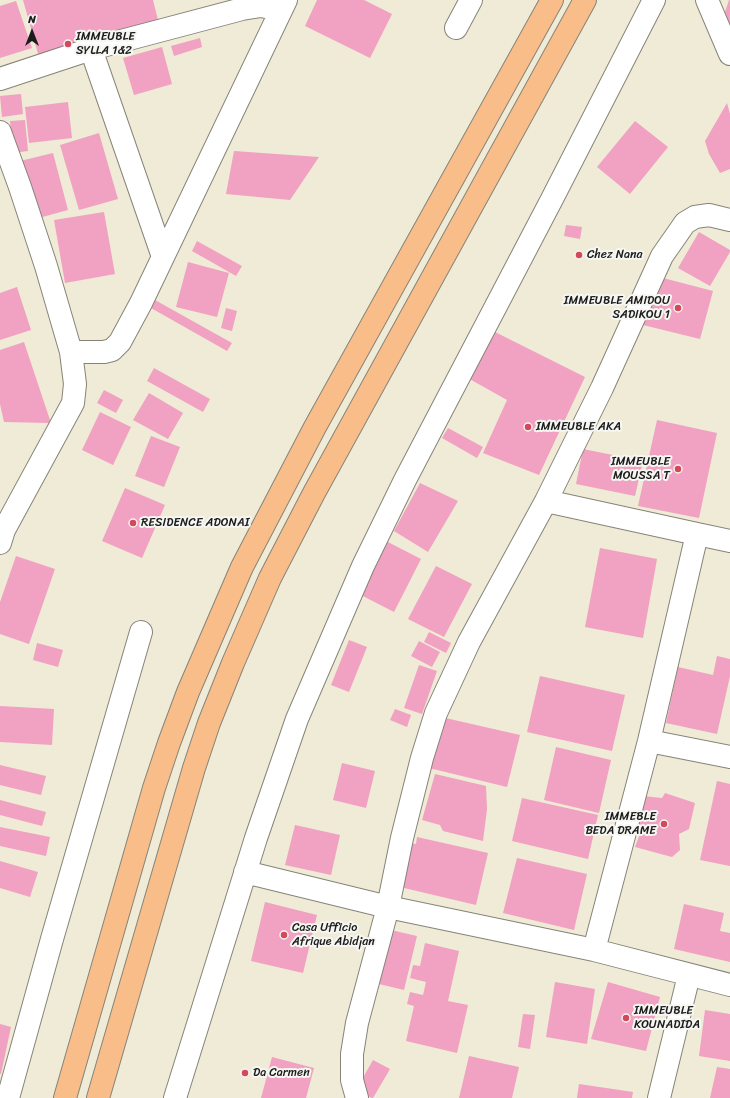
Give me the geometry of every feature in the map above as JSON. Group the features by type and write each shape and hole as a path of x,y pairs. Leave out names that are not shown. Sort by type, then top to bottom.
{"highway":[{"path":"65,1098 168,743 188,692 242,567 311,434 552,0"},
{"path":"98,1098 194,768 209,723 270,578 314,493 585,0"}],"street":[{"path":"456,28 471,0"},
{"path":"175,1098 245,872 297,719 363,566 405,480 654,0"},
{"path":"707,0 730,54"},
{"path":"0,79 91,49 242,9 283,5 141,303 120,342 112,350 104,352 71,352"},
{"path":"91,49 163,256"},
{"path":"0,132 44,259 71,352 75,384 73,403 4,530 0,543"},
{"path":"357,1098 352,1080 352,1054 357,1023 388,907 402,838 422,758 436,713 469,642 546,501 602,388 662,256 685,222 694,217 709,215 730,220"},
{"path":"546,501 730,541"},
{"path":"594,950 649,741 696,534"},
{"path":"8,1098 54,932 141,632"},
{"path":"649,741 730,757"},
{"path":"245,872 388,907 594,950 730,985"},
{"path":"659,1098 689,975"}],"building":[{"name":"IMMEUBLE SYLLA 1&2","path":"23,0 153,0 160,28 40,61"},
{"path":"317,0 364,0 392,14 370,58 305,26"},
{"path":"730,0 730,27 721,24"},
{"path":"16,1 32,48 0,58 0,6"},
{"path":"200,38 202,47 174,56 171,46"},
{"path":"162,47 172,84 134,95 123,58"},
{"path":"21,94 23,114 2,117 0,96"},
{"path":"68,102 72,138 29,143 25,107"},
{"path":"727,103 730,114 730,169 720,173 709,154 705,141"},
{"path":"25,120 28,151 13,153 10,121"},
{"path":"635,121 668,147 630,194 597,167"},
{"path":"99,133 118,199 79,210 60,145"},
{"path":"234,151 319,157 290,200 226,194"},
{"path":"53,153 68,210 35,219 20,161"},
{"path":"104,212 115,274 65,283 54,220"},
{"path":"566,225 582,227 580,239 564,236"},
{"path":"699,232 730,250 710,286 678,268"},
{"path":"197,241 242,266 236,276 192,251"},
{"path":"188,262 229,273 217,317 176,307"},
{"name":"IMMEUBLE AMIDOU SADIKOU 1","path":"663,278 713,291 700,339 639,324"},
{"path":"17,287 31,330 0,340 0,293"},
{"path":"155,300 232,343 227,351 151,308"},
{"path":"226,308 237,311 232,331 221,328"},
{"name":"IMMEUBLE AKA","path":"491,330 585,377 539,475 483,453 507,400 466,377"},
{"path":"24,342 50,423 4,422 0,404 0,350"},
{"path":"154,368 210,399 203,412 147,381"},
{"path":"104,390 123,400 116,413 97,403"},
{"path":"149,393 183,413 168,439 133,420"},
{"path":"100,412 131,427 113,465 82,450"},
{"name":"IMMEUBLE MOUSSA T","path":"657,420 717,433 699,518 638,506"},
{"path":"448,428 483,447 477,458 442,438"},
{"path":"151,436 180,447 164,487 135,476"},
{"path":"583,449 643,461 635,496 576,484"},
{"path":"420,483 458,501 428,552 394,531"},
{"name":"RESIDENCE ADONAI","path":"125,488 165,505 142,558 102,541"},
{"path":"384,540 421,559 394,612 357,593"},
{"path":"600,548 657,559 643,638 585,627"},
{"path":"16,556 55,569 29,644 0,634 0,602"},
{"path":"436,566 472,584 444,637 408,619"},
{"path":"429,632 451,643 446,653 424,642"},
{"path":"349,640 367,647 349,692 331,685"},
{"path":"419,641 440,652 432,667 411,656"},
{"path":"37,643 63,650 58,667 33,660"},
{"path":"717,656 730,659 730,676 717,734 666,723 678,667 713,675"},
{"path":"419,665 437,671 422,714 404,708"},
{"path":"540,676 625,695 612,751 527,732"},
{"path":"0,706 54,709 52,745 0,742"},
{"path":"395,709 411,715 407,727 390,720"},
{"path":"441,717 520,735 507,787 429,768"},
{"path":"556,747 611,760 599,813 544,800"},
{"path":"342,763 375,771 366,808 333,800"},
{"path":"0,765 46,776 41,795 0,785"},
{"path":"435,774 486,786 487,809 483,841 443,831 440,825 422,820"},
{"path":"717,781 730,784 730,866 700,860"},
{"name":"IMMEBLE BEDA DRAME","path":"665,793 695,803 689,829 679,834 680,850 672,857 635,847 643,826 635,822 643,796 662,798"},
{"path":"522,798 598,815 588,859 512,841"},
{"path":"0,800 46,812 42,826 0,815"},
{"path":"295,825 340,835 331,875 285,865"},
{"path":"0,827 50,837 46,856 0,846"},
{"path":"417,837 488,853 476,905 400,887 410,843 416,844"},
{"path":"517,858 587,874 574,930 503,913"},
{"path":"0,861 38,872 30,897 0,888"},
{"path":"265,902 317,915 303,973 251,961"},
{"path":"684,904 724,913 720,931 730,933 730,962 674,949"},
{"path":"391,930 417,936 404,990 379,984"},
{"path":"425,943 459,951 448,1001 468,1005 457,1053 406,1041 414,1006 407,1004 410,992 423,995 426,982 410,978 413,965 420,966"},
{"path":"555,982 595,989 587,1044 546,1037"},
{"name":"IMMEUBLE KOUNADIDA","path":"608,982 660,997 646,1051 591,1039"},
{"path":"705,1010 730,1014 730,1061 699,1056"},
{"path":"523,1014 535,1015 530,1049 518,1047"},
{"path":"0,1024 11,1027 1,1074 0,1074"},
{"path":"469,1056 519,1067 512,1098 459,1098"},
{"path":"272,1057 314,1068 306,1098 261,1098"},
{"path":"373,1060 390,1069 372,1098 356,1090"},
{"path":"717,1067 730,1069 730,1098 710,1098"},
{"path":"579,1084 633,1092 632,1098 577,1098"}],"place":[{"name":"IMMEUBLE SYLLA 1&2","path":"68,44"},
{"name":"Chez Nana","path":"579,255"},
{"name":"IMMEUBLE AMIDOU SADIKOU 1","path":"678,308"},
{"name":"IMMEUBLE AKA","path":"528,427"},
{"name":"IMMEUBLE MOUSSA T","path":"678,469"},
{"name":"RESIDENCE ADONAI","path":"133,523"},
{"name":"IMMEBLE BEDA DRAME","path":"664,824"},
{"name":"Casa Ufficio Afrique Abidjan","path":"284,935"},
{"name":"IMMEUBLE KOUNADIDA","path":"626,1018"},
{"name":"Da Carmen","path":"245,1073"}]}
